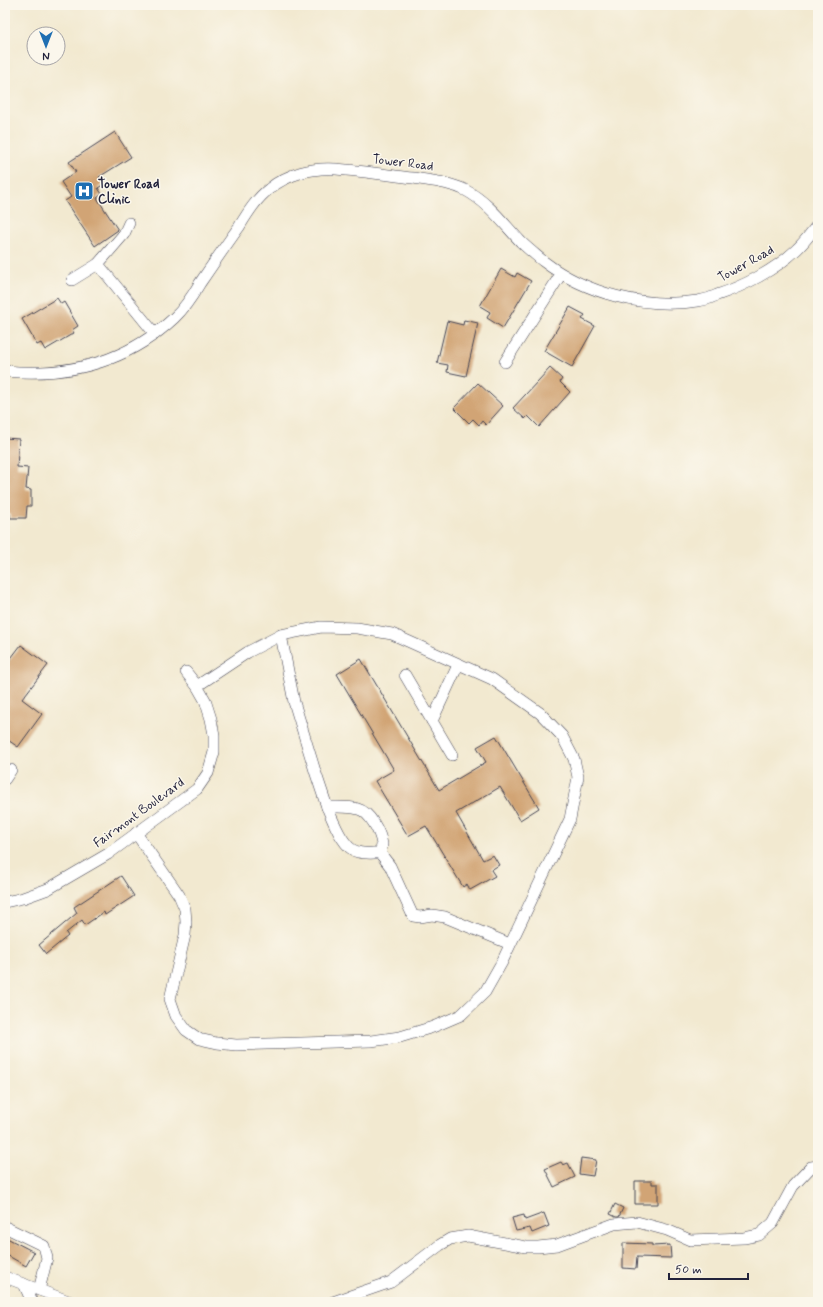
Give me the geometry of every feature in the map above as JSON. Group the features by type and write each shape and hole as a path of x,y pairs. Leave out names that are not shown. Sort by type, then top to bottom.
{"street":[{"name":"Tower Road","path":"5,371 28,373 60,372 87,367 119,355 150,338 176,316 253,206 268,189 290,176 312,170 334,169 396,176 446,183 463,189 481,200 523,244 561,274 582,285 629,299 663,304 701,301 737,288 769,270 796,250 818,224"},
{"path":"72,280 98,264 124,234 129,223"},
{"path":"98,264 155,334"},
{"path":"506,362 561,274"},
{"path":"136,833 179,895 185,909 185,935 170,999 176,1016 186,1030 199,1039 236,1045 371,1041 400,1037 434,1028 461,1015 485,992 510,944 570,819 578,777 574,759 562,736 540,714 492,680 392,634 357,628 321,627 281,635 248,652 197,686"},
{"path":"281,635 294,702 315,771 327,807 348,848 357,852 380,853 390,866 412,916 420,918 432,915 445,917 510,944"},
{"path":"432,721 458,665"},
{"name":"Fairmont Boulevard","path":"5,902 48,890 108,854 197,789 208,773 214,752 214,735 211,719 204,700 197,686 186,672"},
{"path":"404,675 452,756"},
{"path":"327,807 358,809 365,812 378,829 382,845 380,853"},
{"path":"334,1302 390,1282 450,1239 468,1236 526,1247 538,1247 557,1245 614,1224 637,1222 668,1230 690,1240 744,1238 759,1235 773,1223 793,1186 811,1167 818,1166"},
{"path":"5,1227 44,1246 47,1258 39,1290"},
{"path":"5,1277 71,1302"},
{"path":"24,1284 32,1302"}],"building":[{"name":"Tower Road Clinic","path":"115,132 131,157 99,177 104,184 98,188 102,194 97,198 118,230 95,246 65,201 71,197 61,182 76,172 69,162"},
{"path":"501,269 515,277 517,273 531,281 503,328 487,318 490,312 480,306"},
{"path":"57,298 61,304 64,302 78,326 72,330 74,333 45,350 41,343 37,345 22,319"},
{"path":"570,307 585,315 582,319 595,326 572,367 544,351"},
{"path":"464,320 478,323 466,376 447,372 448,365 437,363 447,321 463,325"},
{"path":"550,368 562,379 560,382 570,392 539,427 528,416 525,419 513,408"},
{"path":"478,383 503,406 486,425 482,421 479,425 473,419 469,423 454,408"},
{"path":"5,438 19,439 17,467 28,468 26,489 31,490 31,506 27,506 26,518 10,518 10,514 5,514"},
{"path":"21,645 48,665 22,699 42,714 18,747 5,738 5,666"},
{"path":"361,659 439,790 486,762 477,747 496,736 539,808 520,820 500,787 456,813 483,860 493,855 499,865 491,870 495,876 470,890 467,884 463,887 426,826 408,836 375,781 394,770 337,674"},
{"path":"121,876 134,896 105,915 104,912 85,925 82,920 66,933 68,936 46,954 39,945 77,913 74,907"},
{"path":"581,1158 596,1160 593,1176 579,1174"},
{"path":"561,1162 563,1165 568,1163 575,1177 554,1187 545,1169"},
{"path":"635,1181 652,1181 652,1184 658,1184 658,1204 635,1204"},
{"path":"615,1204 623,1208 619,1217 610,1214"},
{"path":"544,1213 549,1226 532,1233 530,1228 516,1231 512,1218 524,1215 525,1220"},
{"path":"5,1237 34,1252 26,1266 5,1254"},
{"path":"623,1243 652,1244 652,1246 670,1245 671,1258 637,1257 636,1269 623,1268"}],"place":[{"name":"Tower Road Clinic","path":"84,191"}]}
